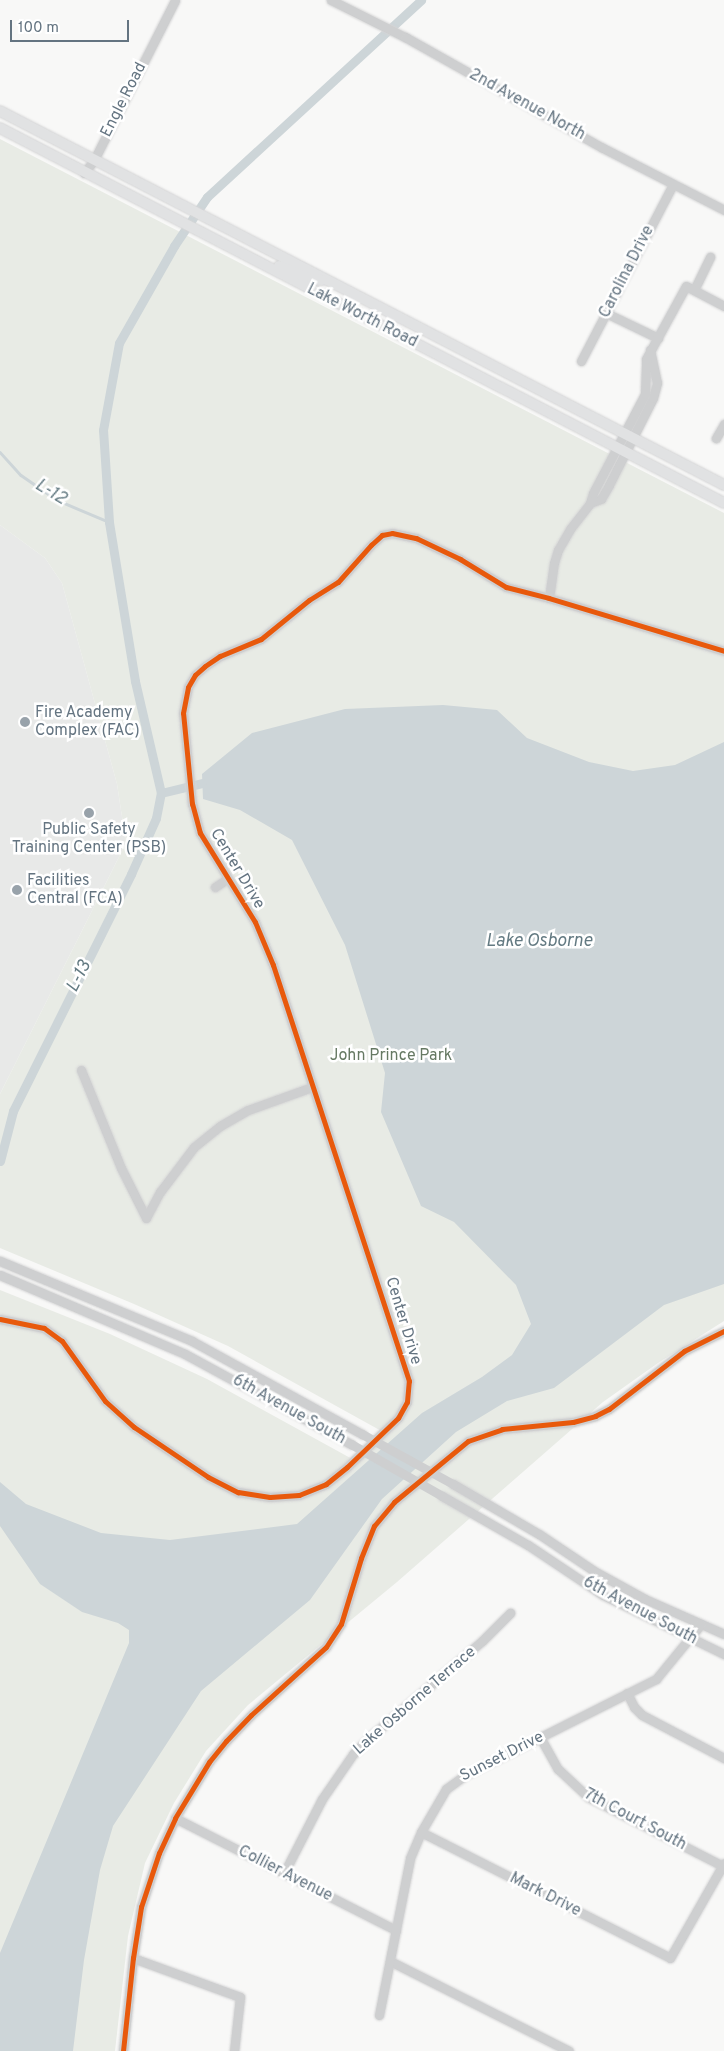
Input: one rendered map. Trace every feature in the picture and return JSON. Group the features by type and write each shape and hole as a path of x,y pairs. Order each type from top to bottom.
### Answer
{"main road":[{"name":"Lake Worth Road","path":"0,111 724,485"},
{"name":"Lake Worth Road","path":"0,128 724,503"},
{"path":"259,262 275,264 312,279 328,280"}],"street":[{"name":"Engle Road","path":"84,173 94,160 175,0"},
{"name":"2nd Avenue North","path":"331,0 406,37 601,147 724,210"},
{"name":"Carolina Drive","path":"581,361 673,184"},
{"path":"694,290 710,257"},
{"path":"724,306 686,286 646,359 645,394 616,447 593,493 590,504 570,529 558,550 548,598 724,651"},
{"path":"606,313 658,338"},
{"path":"590,504 601,499 626,453 656,390 653,359 650,350"},
{"path":"716,438 724,424"},
{"name":"Center Drive","path":"0,1320 44,1328 62,1341 104,1401 134,1427 208,1477 238,1492 270,1497 299,1495 326,1484 398,1418 407,1402 409,1381 371,1259 312,1087 273,964 255,922 200,833 192,804 183,713 184,698 195,675 220,656 261,639 309,600 338,582 382,534 401,534 416,538 460,560 506,587 548,598"},
{"path":"215,888 228,879"},
{"path":"81,1070 122,1168 146,1218 160,1192 194,1147 220,1126 248,1110 312,1087"},
{"name":"6th Avenue South","path":"0,1261 192,1341 453,1484 539,1534 594,1571 645,1599 724,1634"},
{"name":"6th Avenue South","path":"0,1275 125,1326 185,1354 351,1444 528,1544 603,1595 724,1654"},
{"path":"124,2051 133,1958 146,1890 159,1853 175,1818 209,1762 226,1741 251,1715 326,1647 341,1624 361,1558 374,1526 394,1502 468,1441 502,1429 573,1422 595,1416 609,1409 684,1351 724,1331"},
{"name":"Lake Osborne Terrace","path":"284,1874 326,1792 353,1754 370,1737 482,1641 510,1613"},
{"name":"Sunset Drive","path":"379,2015 410,1858 421,1832 442,1794 450,1784 656,1678 701,1624"},
{"path":"627,1693 634,1706 642,1715 724,1758"},
{"name":"7th Court South","path":"540,1737 558,1768 588,1797 723,1865"},
{"name":"Collier Avenue","path":"175,1818 396,1930"},
{"name":"Mark Drive","path":"421,1832 670,1958 723,1865"},
{"path":"133,1958 240,1997 234,2051"},
{"path":"390,1961 569,2051"}],"shaded area":[{"path":"0,525 45,558 62,583 117,784 126,843 0,1094"}],"green space":[{"name":"John Prince Park","path":"0,139 724,513 724,1321 658,1363 603,1402 397,1582 248,1705 206,1751 174,1803 145,1863 128,1936 115,2051 0,2051 0,1290 110,1334 207,1379 354,1460 385,1433 228,1346 0,1248 0,1094 126,843 117,784 62,583 45,558 0,525"}],"water":[{"name":"Lake Osborne","path":"443,705 497,710 527,738 589,762 633,771 675,765 724,742 724,1284 664,1305 554,1388 507,1401 456,1432 382,1499 310,1600 201,1691 113,1826 100,1870 84,1960 73,2051 0,2051 0,1953 129,1643 129,1630 118,1623 82,1612 40,1584 0,1526 0,1482 26,1504 101,1533 170,1540 297,1524 422,1413 482,1377 512,1355 531,1324 516,1285 454,1222 421,1206 381,1112 385,1073 345,945 292,840 240,810 203,799 202,774 252,733 345,709"}],"waterway":[{"name":"L-13","path":"0,1161 13,1111 131,874 156,818 161,793 135,681 109,522 103,430 119,343 174,246 207,197 421,0"},
{"name":"L-12","path":"0,452 21,475 57,500 109,522"},
{"path":"161,793 202,783"}],"cycle path":[{"path":"0,1319 44,1328 62,1341 105,1401 134,1427 208,1477 238,1492 270,1497 299,1495 326,1484 347,1467 398,1418 407,1402 409,1381 273,965 255,922 200,833 192,804 183,713 188,687 195,675 205,666 220,656 261,639 309,600 338,582 382,535 392,533 416,538 460,559 506,587 549,598 724,651"},
{"path":"123,2051 133,1958 141,1907 159,1853 175,1818 209,1762 226,1741 251,1715 326,1647 341,1624 361,1558 374,1526 394,1502 468,1441 502,1429 573,1422 595,1416 609,1409 684,1351 724,1331"}],"place":[{"name":"Fire Academy Complex (FAC)","path":"25,722"},
{"name":"Public Safety Training Center (PSB)","path":"89,813"},
{"name":"Facilities Central (FCA)","path":"17,890"}]}
